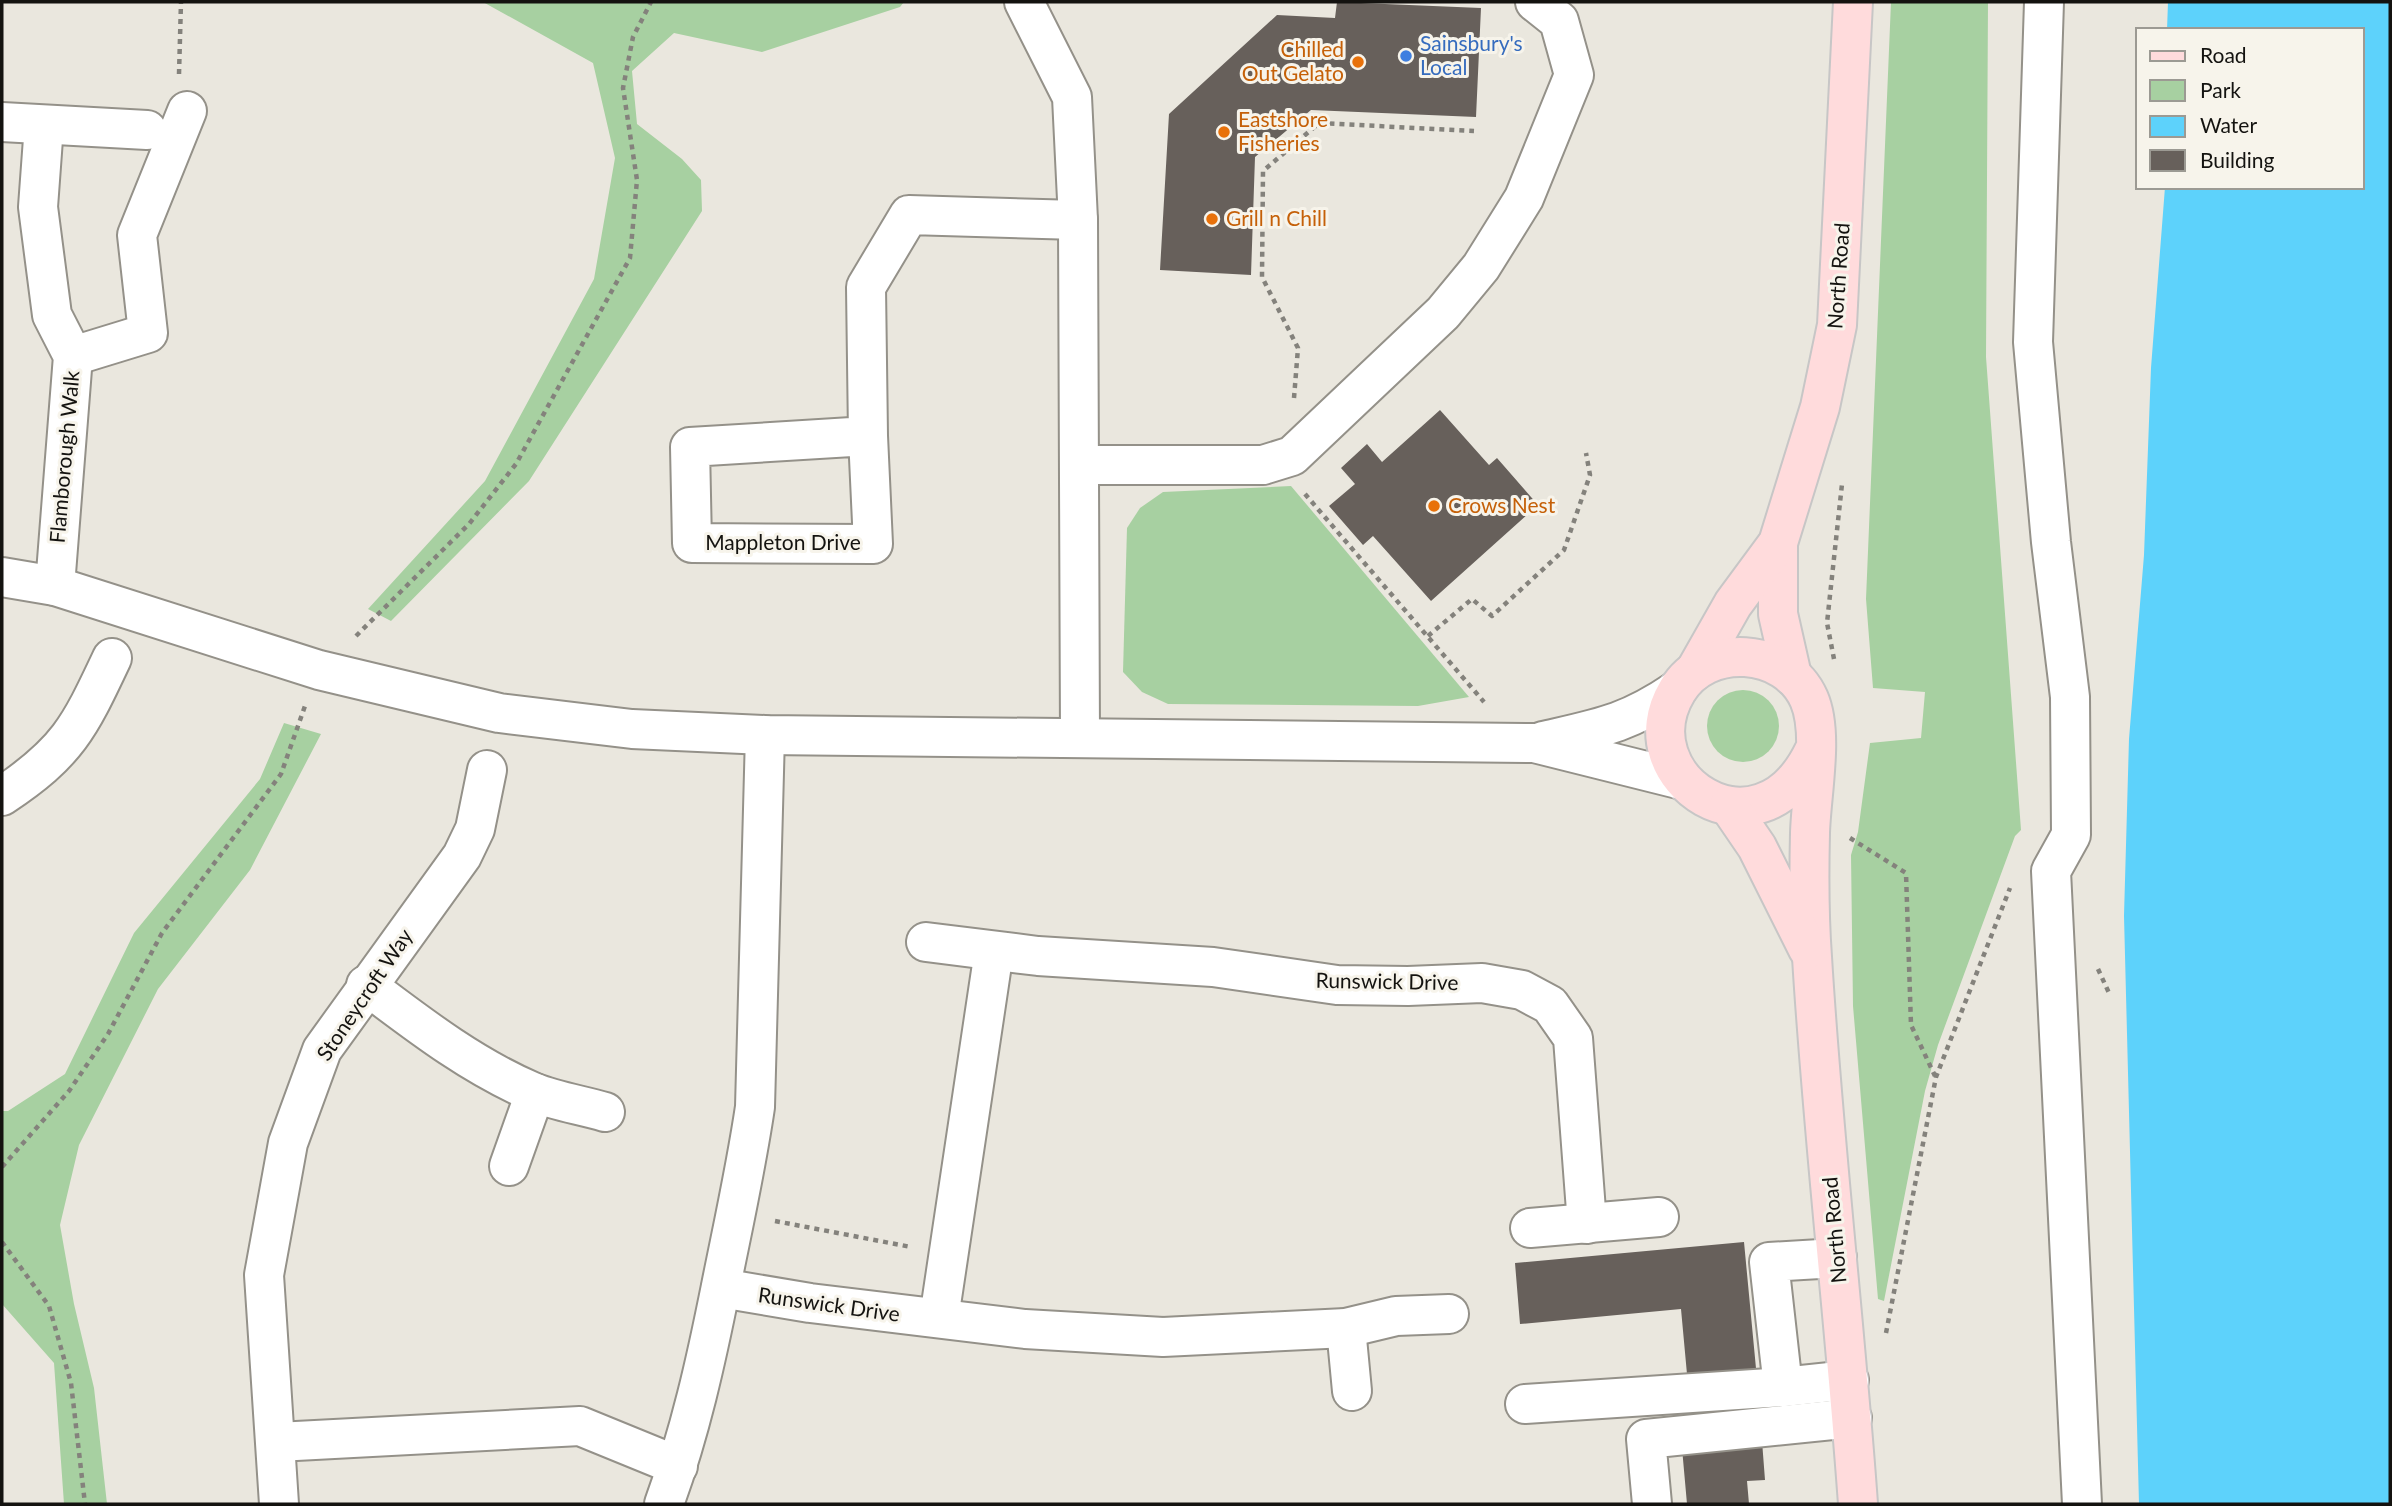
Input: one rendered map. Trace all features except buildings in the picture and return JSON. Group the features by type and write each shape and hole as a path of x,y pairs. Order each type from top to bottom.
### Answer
{"main road":[{"name":"North Road","path":"1778,543 1820,407 1838,325 1853,2"},
{"path":"1778,543 1778,614 1792,676"},
{"path":"1686,681 1718,659 1744,656 1769,662 1792,676 1808,697 1816,723 1814,751 1802,776 1782,795 1756,805 1729,806 1703,797 1682,780 1668,751 1666,720 1686,681 1733,604 1778,543"},
{"name":"North Road","path":"1814,751 1810,836 1812,957 1858,1504"},
{"path":"1729,806 1757,846 1812,957"}],"street":[{"path":"1024,2 1072,97 1078,220 1080,737"},
{"path":"1079,465 1264,465 1292,456 1443,313 1481,267 1524,198 1574,75 1559,21 1535,2"},
{"path":"2044,2 2032,342 2051,541 2070,697 2071,835 2051,872 2082,1504"},
{"path":"73,356 148,334 137,235 187,111"},
{"path":"2,122 147,130"},
{"name":"Flamborough Walk","path":"44,125 38,207 52,315 73,356 55,586"},
{"name":"Mappleton Drive","path":"868,436 690,447 692,543 873,544 866,287 909,215 1078,220"},
{"path":"2,577 55,586 319,670 499,713 632,729 765,735 1534,743 1612,726 1642,714 1686,681"},
{"path":"2,796 41,770 61,751 76,729 112,658"},
{"path":"664,1504 678,1466 708,1360 755,1107 765,735"},
{"path":"1534,743 1682,780"},
{"name":"Stoneycroft Way","path":"279,1504 264,1275 288,1143 322,1050 366,985 462,856 475,828 487,770"},
{"name":"Runswick Drive","path":"926,942 995,951 1213,967 1338,985 1482,983 1522,990 1550,1005 1573,1038 1587,1224"},
{"path":"939,1318 995,951"},
{"path":"366,985 491,1072 536,1093 605,1112"},
{"path":"509,1166 536,1093"},
{"path":"1530,1228 1659,1217"},
{"path":"1783,1387 1769,1262 1837,1258"},
{"name":"Runswick Drive","path":"721,1288 810,1303 1025,1329 1163,1338 1346,1328 1396,1316 1449,1314"},
{"path":"1346,1328 1352,1391"},
{"path":"1525,1404 1783,1387 1849,1380"},
{"path":"1653,1504 1646,1439 1852,1418"},
{"path":"277,1442 580,1426 678,1466"}],"path":[{"path":"366,627 469,524 516,464 630,258 638,180 623,88 633,37 651,2"},
{"path":"1428,636 1472,599 1492,616 1564,550 1590,475 1586,453"},
{"path":"2,1167 69,1091 108,1034 162,933 281,774 303,710"},
{"path":"1842,833 1906,873 1911,1025 1936,1077"},
{"path":"1884,1341 1936,1077 2011,886"},
{"path":"736,1214 911,1247 949,1251"},
{"path":"2,1242 48,1306 71,1383 85,1504"}],"green space":[{"path":"483,2 904,2 900,7 762,52 674,33 632,71 637,124 682,159 701,180 702,211 529,481 391,621 368,609 485,481 594,279 615,158 593,63"},
{"path":"1891,2 1988,2 1986,357 2021,830 2015,836 1938,1045 1925,1091 1884,1301 1878,1299 1853,1006 1851,855 1858,832 1870,743 1921,738 1925,692 1873,688 1866,599"},
{"path":"1291,486 1469,697 1418,706 1168,704 1142,692 1123,672 1127,528 1140,508 1163,492"},
{"path":"1743,690 1763,696 1773,706 1779,726 1773,746 1763,756 1743,762 1723,756 1713,746 1707,726 1713,706 1723,696"},
{"path":"284,723 321,734 250,870 158,989 79,1145 60,1225 74,1304 94,1388 107,1504 64,1504 54,1363 2,1304 2,1111 8,1111 65,1074 134,933 260,779"}],"water":[{"path":"2168,2 2390,2 2390,1504 2139,1504 2124,916 2129,739 2144,555 2151,368 2165,189 2364,189 2364,28 2167,28"}],"place":[{"name":"Sainsbury's Local","path":"1406,56"},
{"name":"Chilled Out Gelato","path":"1358,62"},
{"name":"Eastshore Fisheries","path":"1224,132"},
{"name":"Grill n Chill","path":"1212,219"},
{"name":"Crows Nest","path":"1434,506"}]}
